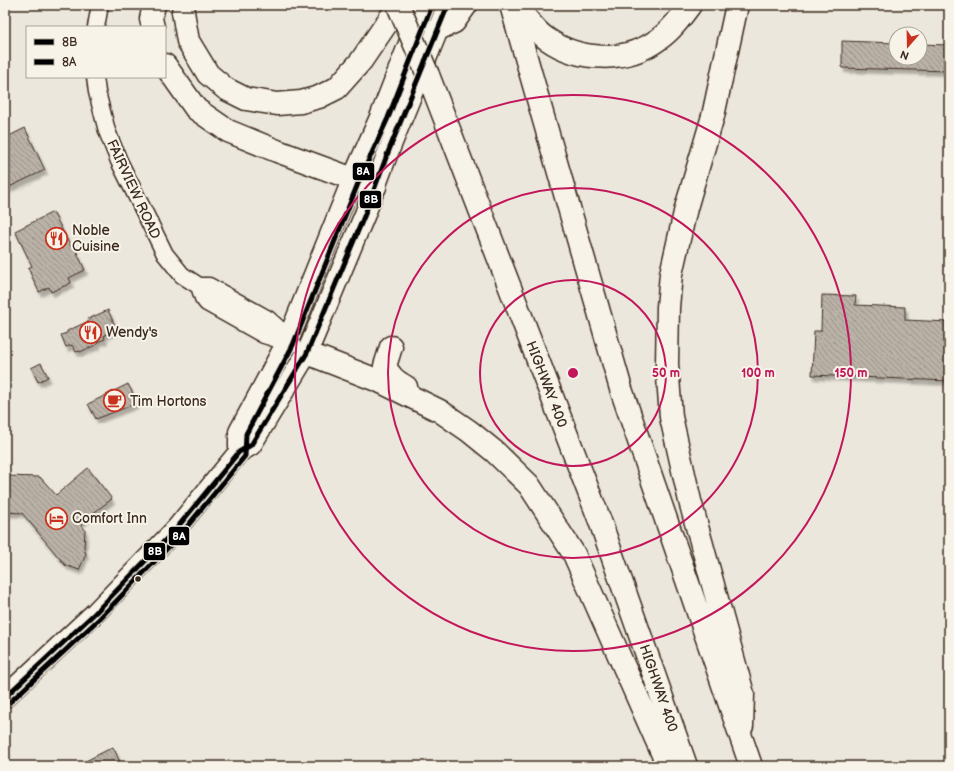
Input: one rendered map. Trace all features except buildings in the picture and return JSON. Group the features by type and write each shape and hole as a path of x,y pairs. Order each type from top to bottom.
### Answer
{"highway":[{"path":"153,26 151,20 154,5"},
{"path":"184,5 183,12 188,41 208,74 226,89 246,99 277,104 301,102 336,88 361,61 399,5"},
{"name":"HIGHWAY 400","path":"399,5 428,75 600,521 686,766"},
{"path":"438,29 454,22 466,5"},
{"path":"511,5 621,389 751,766"},
{"path":"517,5 527,19 547,38 566,49 592,56 619,56 638,51 659,39 681,18 690,5"},
{"path":"737,5 713,116 686,208 671,274 668,307 667,364 671,417 690,502 743,694 742,739"},
{"path":"166,66 196,109 228,131 277,151 375,186"},
{"path":"391,347 385,366 389,375 401,384 428,397 440,411"},
{"path":"307,353 379,381 440,411 469,431 495,452 528,485 574,554 668,766"}],"main road":[{"path":"239,452 239,432 287,342 353,178 381,115 424,5"},
{"path":"5,697 95,613 176,529 239,452 251,445 307,353 365,214 448,5"}],"street":[{"path":"96,26 100,5"},
{"name":"FAIRVIEW ROAD","path":"95,78 97,92 107,131 129,182 165,254 182,275 199,286 209,286 268,319 278,328 287,342"},
{"path":"287,342 307,353"}],"transit line":[{"name":"8B","path":"5,697 95,613 176,529 239,452 251,445 307,353 365,214 387,155 448,5"},
{"name":"8A","path":"10,702 100,618 181,534 245,456 246,434 293,345 359,181 388,118 431,8"}],"place":[{"name":"Noble Cuisine","path":"56,238"},
{"name":"Wendy's","path":"90,332"},
{"name":"Tim Hortons","path":"115,401"},
{"name":"Comfort Inn","path":"57,518"}]}
